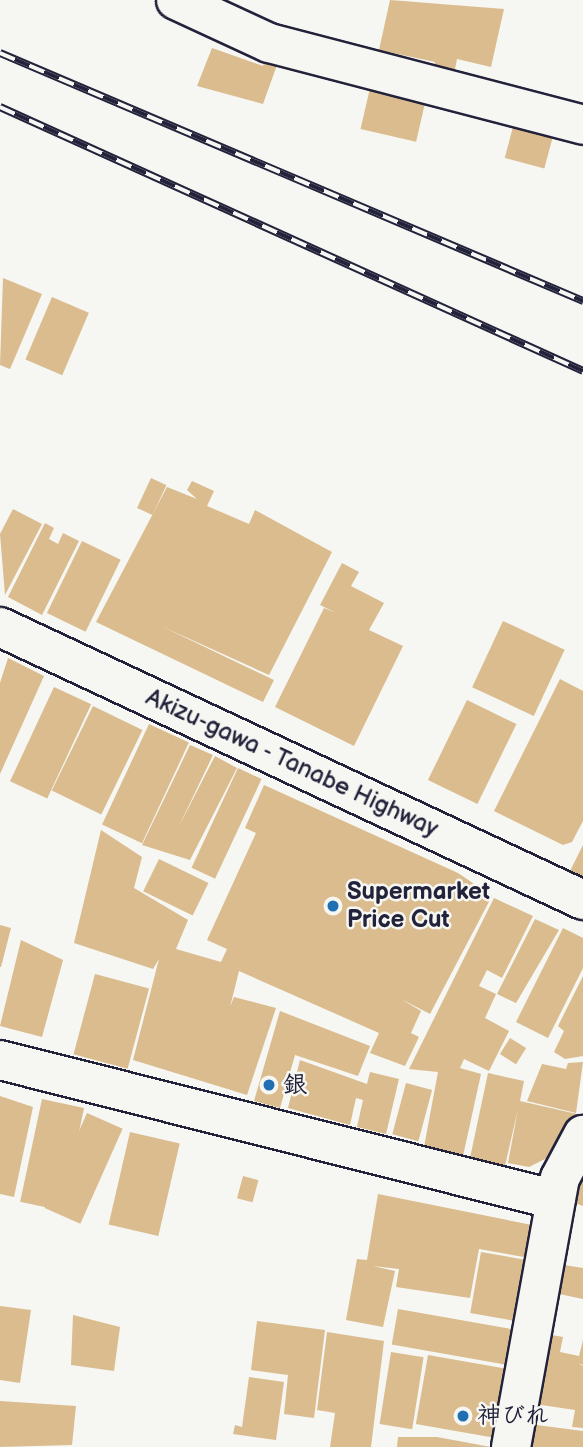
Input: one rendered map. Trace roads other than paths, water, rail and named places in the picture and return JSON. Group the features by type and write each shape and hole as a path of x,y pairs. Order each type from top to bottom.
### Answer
{"street":[{"path":"176,0 270,43 583,125"},
{"name":"Akizu-gawa - Tanabe Highway","path":"0,626 583,900"},
{"path":"0,1060 556,1200"},
{"path":"511,1447 556,1200 583,1135"}],"railway":[{"path":"0,53 583,301"},
{"path":"0,107 583,371"}],"place":[{"name":"Supermarket Price Cut","path":"333,906"},
{"name":"銀","path":"269,1085"},
{"name":"神びれ","path":"463,1416"}]}
